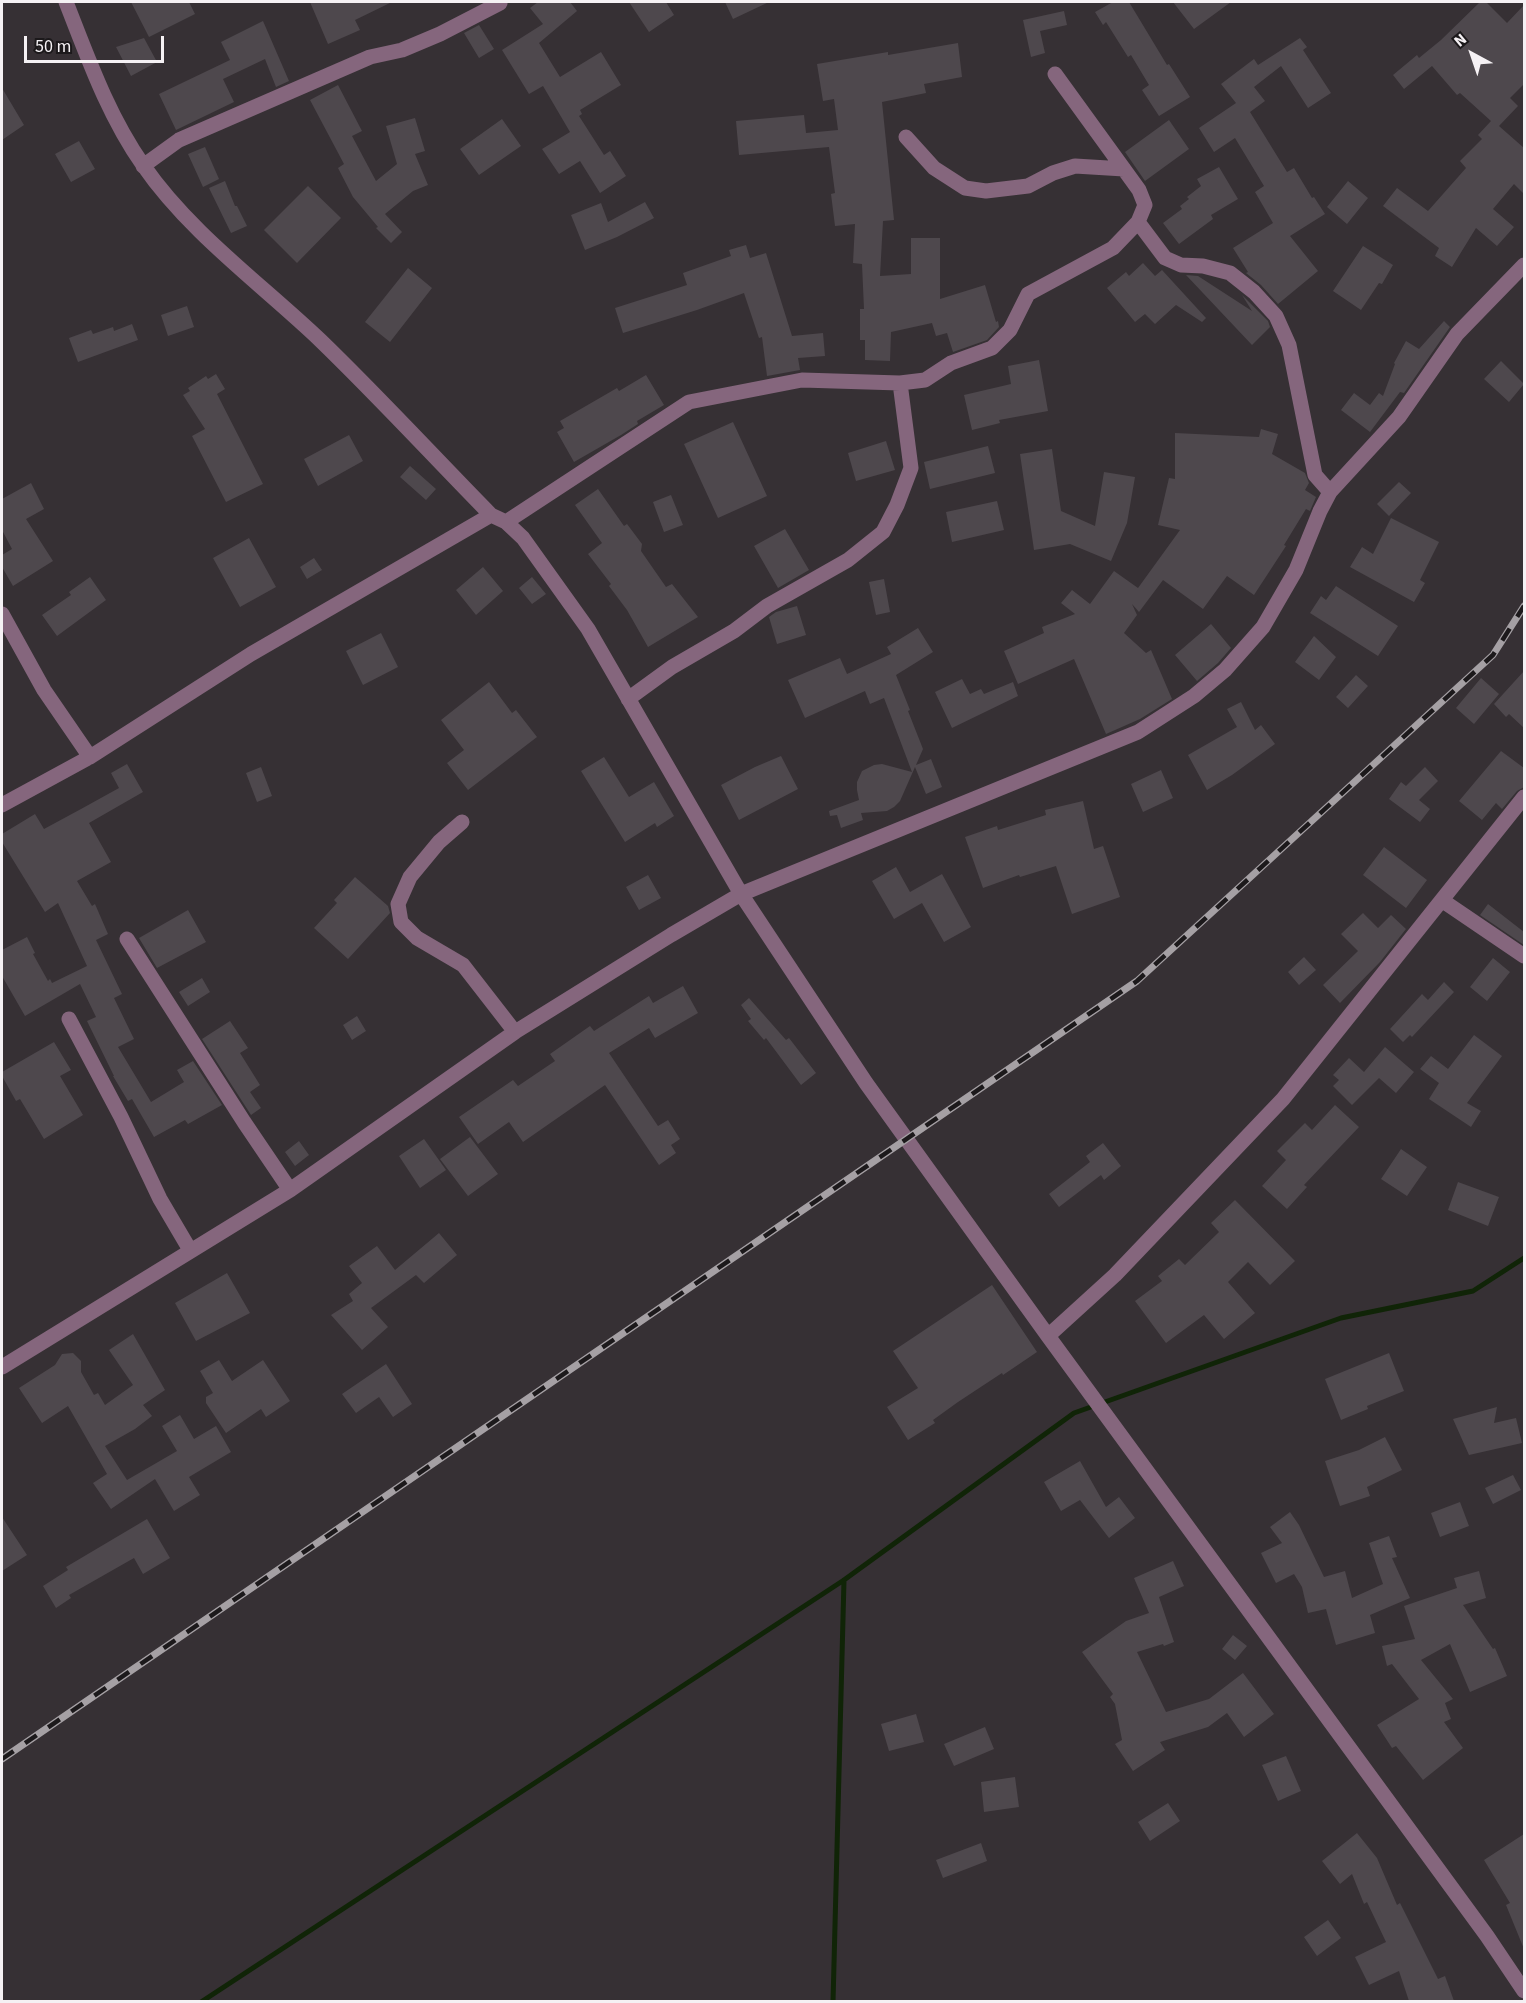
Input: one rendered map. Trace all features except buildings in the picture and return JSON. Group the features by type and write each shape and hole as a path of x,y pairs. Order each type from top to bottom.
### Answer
{"street":[{"path":"66,2 110,110 143,166 174,204 233,262 320,340 491,515 506,522 523,538 588,629 741,894 866,1083 1487,1936 1524,1991"},
{"path":"143,166 179,140 370,57 402,50 440,34 500,3"},
{"path":"506,522 689,402 802,380 900,383 925,380 951,363 992,348 1010,330 1028,294 1113,248 1138,222 1145,205 1139,190 1055,74"},
{"path":"906,137 934,168 965,188 986,190 1028,186 1053,173 1075,166 1124,169"},
{"path":"1138,222 1165,258 1181,265 1203,266 1230,273 1254,292 1275,316 1289,345 1315,475 1330,492"},
{"path":"2,1367 290,1190 514,1032 741,894 1138,732 1194,696 1225,670 1263,627 1296,570 1330,492 1399,417 1457,334 1524,265"},
{"path":"628,699 672,667 734,631 767,606 848,560 884,532 911,468 900,383"},
{"path":"2,805 90,757 251,654 491,515"},
{"path":"2,614 44,690 90,757"},
{"path":"1048,1336 1115,1275 1283,1099 1524,797"},
{"path":"462,822 439,842 410,877 398,904 401,922 417,938 464,965 514,1032"},
{"path":"1443,901 1524,956"},
{"path":"127,939 290,1190"},
{"path":"69,1019 122,1117 160,1199 190,1250"}],"waterway":[{"path":"201,2002 844,1580 1074,1413 1341,1318 1473,1291 1524,1258"},
{"path":"833,2002 844,1580"}],"railway":[{"path":"2,1759 1137,981 1493,655 1524,606"}]}
